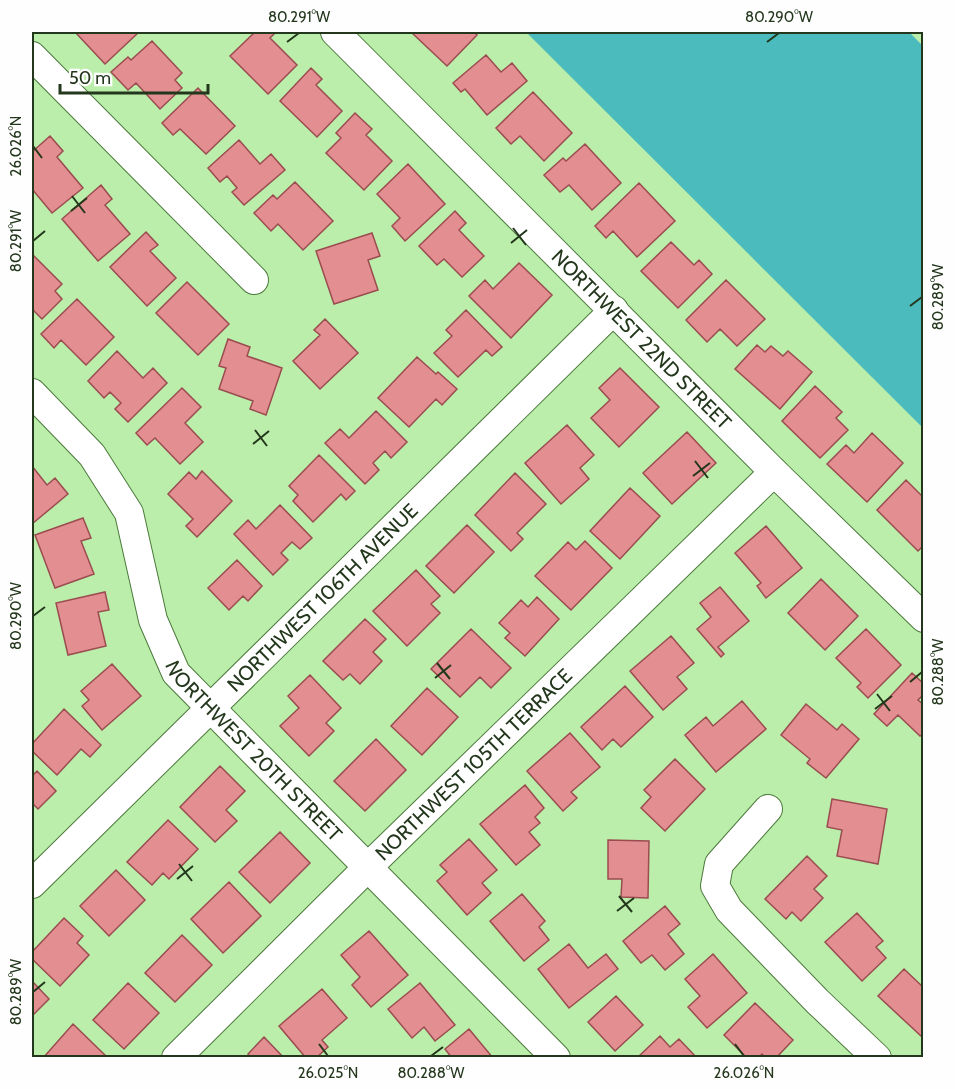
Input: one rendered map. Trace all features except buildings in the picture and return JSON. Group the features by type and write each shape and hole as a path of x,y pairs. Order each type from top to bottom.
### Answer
{"street":[{"name":"NORTHWEST 22ND STREET","path":"335,32 774,472 924,618"},
{"path":"32,56 254,280"},
{"name":"NORTHWEST 106TH AVENUE","path":"32,884 614,310"},
{"name":"NORTHWEST 20TH STREET","path":"32,393 92,455 129,513 153,620 176,673 556,1058"},
{"name":"NORTHWEST 105TH TERRACE","path":"176,1058 367,868 774,472"},
{"path":"768,809 719,864 715,886 729,910 817,1001 877,1058"}],"water":[{"path":"526,32 909,32 923,46 923,428"}]}
